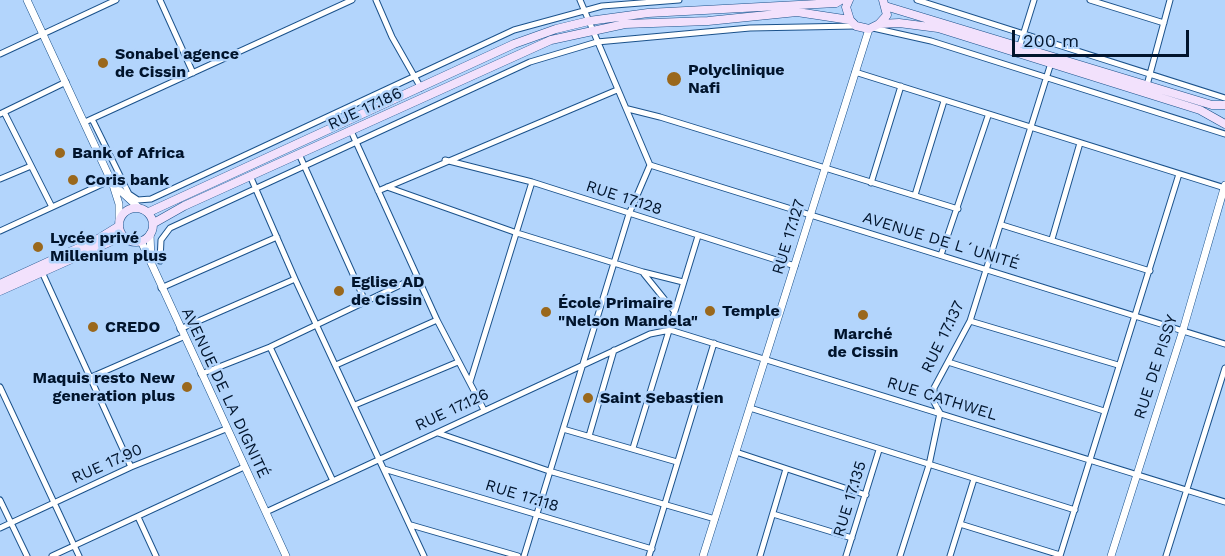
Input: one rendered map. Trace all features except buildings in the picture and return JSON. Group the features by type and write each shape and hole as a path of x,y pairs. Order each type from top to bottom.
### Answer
{"main road":[{"path":"149,212 514,44 589,21 648,14 836,3 841,0"},
{"path":"849,0 846,7 853,23"},
{"path":"874,27 887,15 884,3"},
{"path":"884,3 1212,105 1225,105"},
{"name":"RUE 17.186","path":"154,223 184,206 251,178 524,51 551,40 625,24 708,21 797,12 874,27 899,22 938,28 1200,110 1225,124"},
{"path":"0,284 98,239 138,207 149,212 154,223 150,234 141,241 132,241 123,236 119,223"},
{"path":"0,291 123,236"}],"street":[{"path":"27,0 66,82 129,194 138,200 151,199 514,30 584,10 680,0"},
{"path":"0,54 116,0"},
{"path":"160,0 193,73"},
{"path":"89,120 352,0"},
{"path":"376,0 392,37 421,88"},
{"path":"524,556 629,214 650,165 580,0"},
{"path":"917,0 1024,32 1225,98"},
{"path":"1020,45 1034,0"},
{"path":"1090,0 1164,23"},
{"path":"1147,85 1170,0"},
{"path":"160,261 161,240 170,228 530,62 597,42 750,28 853,23"},
{"path":"874,27 931,41 1047,76 1225,134"},
{"name":"RUE 17.127","path":"703,556 855,72 874,27"},
{"name":"RUE 17.137","path":"900,556 929,465 940,413 934,402 934,388 970,321 1051,63"},
{"path":"855,72 988,116 1225,187"},
{"path":"52,207 2,113 66,82"},
{"path":"871,183 901,86"},
{"path":"378,191 445,160 617,90"},
{"path":"915,195 944,101"},
{"path":"628,109 958,208"},
{"path":"941,255 988,116"},
{"path":"89,120 119,204 119,223"},
{"path":"351,131 437,320 483,410"},
{"path":"1052,239 1080,143"},
{"path":"300,154 365,302"},
{"name":"RUE 17.128","path":"445,160 532,182 795,266"},
{"path":"0,179 31,165"},
{"name":"AVENUE DE L´UNITÉ","path":"650,165 810,216 987,268 1225,344"},
{"path":"960,524 1060,556 1179,174"},
{"path":"251,178 295,279 411,525 423,556"},
{"path":"0,231 112,182"},
{"path":"112,182 138,207"},
{"path":"470,382 532,182"},
{"path":"387,187 642,273 683,282"},
{"name":"RUE DE PISSY","path":"1111,556 1183,330 1225,187"},
{"path":"1002,225 1150,271"},
{"path":"150,234 151,266"},
{"path":"633,448 698,236"},
{"path":"161,288 277,237"},
{"name":"AVENUE DE LA DIGNITÉ","path":"141,241 286,556"},
{"path":"42,272 131,467"},
{"path":"642,273 674,312"},
{"path":"201,374 270,347 417,277"},
{"path":"89,378 295,279"},
{"path":"336,365 437,320"},
{"path":"970,321 1119,365"},
{"name":"RUE CATHWEL","path":"650,334 670,330 1225,502"},
{"name":"RUE 17.126","path":"266,512 650,334"},
{"path":"649,556 714,343"},
{"path":"270,347 333,482"},
{"path":"589,436 614,350"},
{"path":"355,405 458,362"},
{"path":"948,362 1104,411"},
{"path":"1166,556 1225,368"},
{"path":"0,387 79,556"},
{"path":"1217,394 1225,397"},
{"path":"750,408 1075,510"},
{"name":"RUE 17.90","path":"0,528 131,467 226,429"},
{"path":"563,429 677,462"},
{"path":"438,433 549,471 715,519"},
{"name":"RUE 17.135","path":"846,556 879,450"},
{"path":"736,452 866,495"},
{"path":"52,556 244,467"},
{"name":"RUE 17.118","path":"384,469 651,549"},
{"path":"760,556 786,469"},
{"path":"950,556 974,479"},
{"path":"0,500 27,556"},
{"path":"773,514 852,538"},
{"path":"138,517 156,556"},
{"path":"411,525 518,556"}],"place":[{"name":"Sonabel agence de Cissin","path":"103,63"},
{"name":"Polyclinique Nafi","path":"674,79"},
{"name":"Bank of Africa","path":"60,153"},
{"name":"Coris bank","path":"73,180"},
{"name":"Lycée privé Millenium plus","path":"38,247"},
{"name":"Eglise AD de Cissin","path":"339,291"},
{"name":"Temple","path":"710,311"},
{"name":"École Primaire \"Nelson Mandela\"","path":"546,312"},
{"name":"Marché de Cissin","path":"863,315"},
{"name":"CREDO","path":"93,327"},
{"name":"Maquis resto New generation plus","path":"187,387"},
{"name":"Saint Sebastien","path":"588,398"}]}
